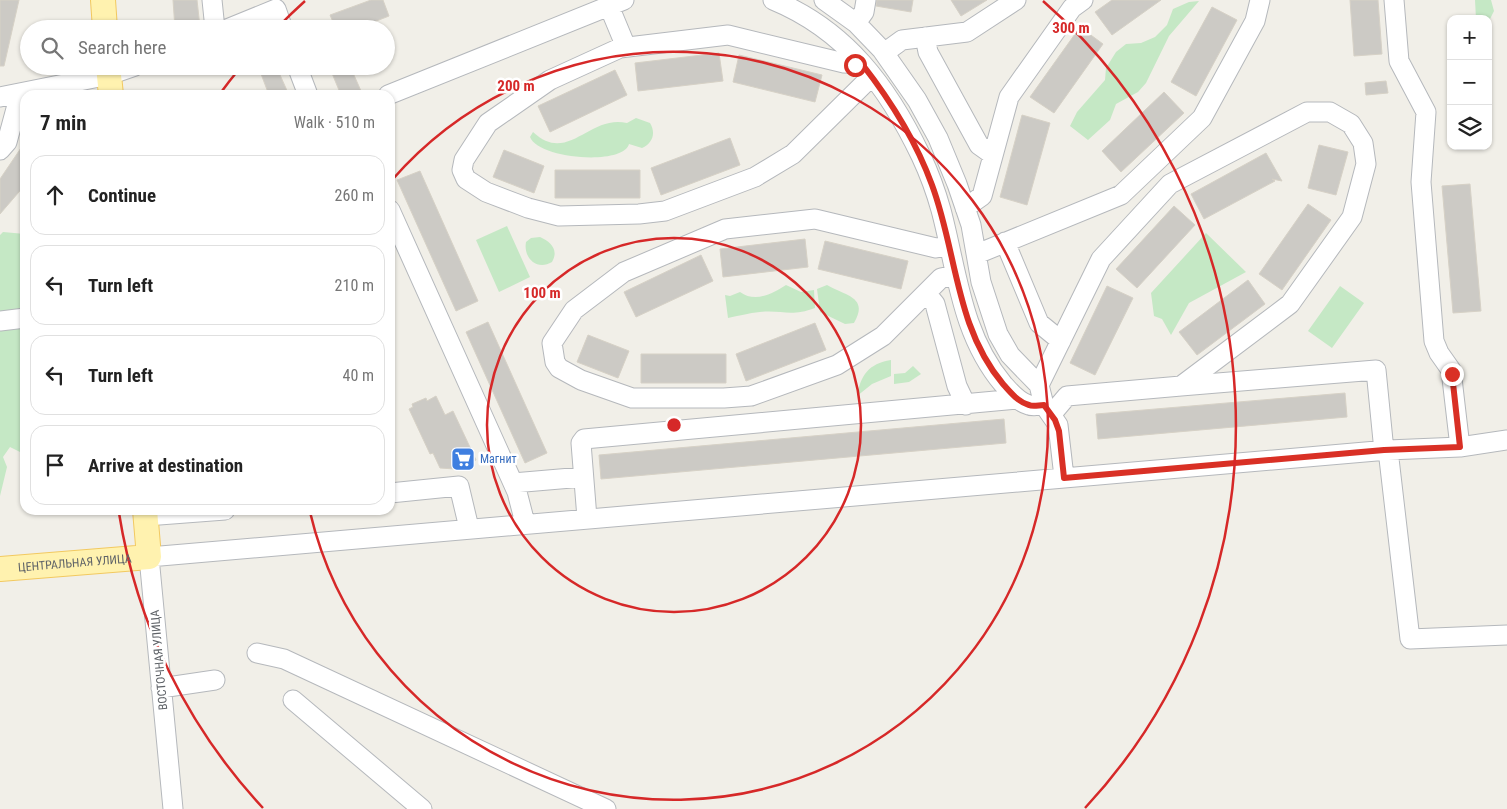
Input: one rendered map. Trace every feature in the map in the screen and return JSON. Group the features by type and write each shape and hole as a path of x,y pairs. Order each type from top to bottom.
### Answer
{"main road":[{"path":"103,0 104,20"},
{"name":"ВОСТОЧНАЯ УЛИЦА","path":"145,515 149,557"},
{"name":"ЦЕНТРАЛЬНАЯ УЛИЦА","path":"0,569 149,557"}],"street":[{"path":"212,0 214,20"},
{"path":"773,0 801,12 828,29 867,70 903,122 921,157 940,210 955,274 974,336 999,378 1017,398 1030,406 1048,410 1067,396 1376,370 1410,639 1507,635"},
{"path":"824,0 856,23 884,53 917,100 938,138 965,208 977,254 981,282 998,334 1010,355 1039,385 1048,410 1059,431 1064,478"},
{"path":"856,23 864,12 866,0"},
{"path":"884,53 902,40 966,32 1016,0"},
{"path":"965,208 982,196 1009,97 1072,8 1083,0"},
{"path":"977,254 1120,195 1202,118 1255,21 1260,0"},
{"path":"1394,0 1399,61 1426,112 1421,175 1434,341 1439,353 1451,370 1460,447"},
{"path":"395,92 617,3 626,47"},
{"path":"244,20 274,4 280,20"},
{"path":"728,35 867,70 794,154 755,177 665,211 639,214 559,216 520,205 486,192 466,179 462,165 488,123 550,80 626,47 728,35"},
{"path":"925,37 928,52 979,145 993,155"},
{"path":"300,75 306,90"},
{"path":"44,90 109,79"},
{"path":"0,97 20,94 7,142 0,150"},
{"path":"1039,385 1101,259 1170,184 1299,114 1322,111 1345,119 1360,136 1366,158 1352,217 1290,304 1181,386"},
{"path":"948,246 936,248 815,219 725,229 624,272 574,310 553,340 552,346 555,362 560,368 581,380 632,398 724,398 751,396 837,365 884,336 941,278 955,274"},
{"path":"395,221 513,483 525,523"},
{"path":"1005,242 1039,323 1061,340"},
{"path":"926,293 934,304 957,386 966,405"},
{"path":"0,321 20,319"},
{"path":"587,518 580,443 584,439 966,405 1017,398"},
{"path":"149,557 1386,450 1460,447 1507,440"},
{"path":"513,483 584,477"},
{"path":"395,492 459,486 470,528"},
{"name":"ВОСТОЧНАЯ УЛИЦА","path":"149,557 173,809"},
{"path":"257,653 284,659 606,809"},
{"path":"161,688 215,680"},
{"path":"293,700 422,809"}],"green space":[{"path":"1475,0 1491,0 1494,11 1492,15 1476,15"},
{"path":"1199,1 1169,36 1146,83 1138,92 1116,104 1110,120 1088,140 1070,126 1077,112 1105,80 1106,68 1116,52 1126,44 1141,43 1155,37 1167,25 1173,9 1189,2"},
{"path":"636,118 650,123 653,130 651,141 642,148 629,144 623,151 612,155 580,157 563,155 536,145 530,137 533,132 546,141 557,143 568,141 601,125 613,122 627,123"},
{"path":"507,226 530,277 499,292 476,240"},
{"path":"3,232 20,234 20,452 10,447 3,457 7,467 0,496 0,235"},
{"path":"1206,233 1246,272 1189,303 1171,335 1162,319 1154,316 1151,293"},
{"path":"540,237 553,247 555,254 552,262 541,265 536,264 529,258 526,248 526,242 531,238"},
{"path":"786,285 801,292 814,290 815,308 793,313 760,312 728,318 725,295 730,296 740,292 757,297 769,294"},
{"path":"827,285 848,295 857,302 859,308 854,323 845,324 820,312 817,289"},
{"path":"1340,286 1364,303 1332,348 1308,331"},
{"path":"891,360 891,376 872,384 857,396 863,376 877,364"},
{"path":"913,366 921,374 909,382 894,384 894,374 905,373"}],"building":[{"path":"0,0 19,0 4,66 0,66"},
{"path":"173,0 197,0 199,20 174,20"},
{"path":"371,0 383,0 389,16 379,20 332,20 330,15"},
{"path":"877,0 913,0 911,12 876,6"},
{"path":"951,0 987,0 961,16"},
{"path":"1112,0 1161,0 1112,35 1095,12"},
{"path":"1350,0 1378,0 1382,54 1354,56"},
{"path":"1212,7 1237,20 1196,96 1171,82"},
{"path":"1080,27 1103,44 1054,113 1030,97"},
{"path":"719,53 723,81 638,91 635,63"},
{"path":"739,55 822,75 815,102 733,82"},
{"path":"615,70 627,95 550,132 538,106"},
{"path":"261,75 280,75 287,90 267,90"},
{"path":"333,75 354,75 361,90 339,90"},
{"path":"1386,81 1388,93 1366,95 1365,83"},
{"path":"1164,92 1184,113 1121,172 1102,151"},
{"path":"1022,115 1050,123 1027,205 1000,197"},
{"path":"730,138 740,165 661,195 651,168"},
{"path":"1319,145 1348,152 1336,195 1308,188"},
{"path":"20,149 20,191 0,214 0,179"},
{"path":"504,150 544,166 534,193 493,177"},
{"path":"1266,153 1282,181 1272,179 1275,181 1204,219 1191,194"},
{"path":"555,170 640,170 640,198 555,198"},
{"path":"420,171 478,301 456,311 397,180"},
{"path":"1470,184 1481,311 1453,313 1442,186"},
{"path":"1308,204 1331,220 1282,290 1259,274"},
{"path":"1174,206 1195,225 1137,288 1116,269"},
{"path":"805,239 808,267 723,277 720,249"},
{"path":"825,241 908,261 901,289 818,269"},
{"path":"701,255 713,281 636,317 624,292"},
{"path":"1248,280 1265,304 1197,355 1179,332"},
{"path":"1107,286 1133,298 1095,375 1070,363"},
{"path":"488,322 547,453 525,463 466,332"},
{"path":"815,323 826,350 746,381 736,354"},
{"path":"588,335 629,351 618,378 577,362"},
{"path":"641,354 726,354 726,383 641,383"},
{"path":"1345,393 1347,417 1098,439 1096,414"},
{"path":"436,396 445,415 453,411 476,460 455,469 440,468 433,453 430,454 409,409 413,407 412,404 426,398 427,401"},
{"path":"1004,419 1006,443 601,479 599,455"}],"place":[{"name":"Магнит","path":"463,459"}],"route":[{"path":"855,65 862,64 884,92 903,122 921,157 940,210 956,283 964,309 974,336 986,359 1010,392 1030,406 1044,405 1058,425 1064,478 1384,450 1460,447 1452,374"}]}
